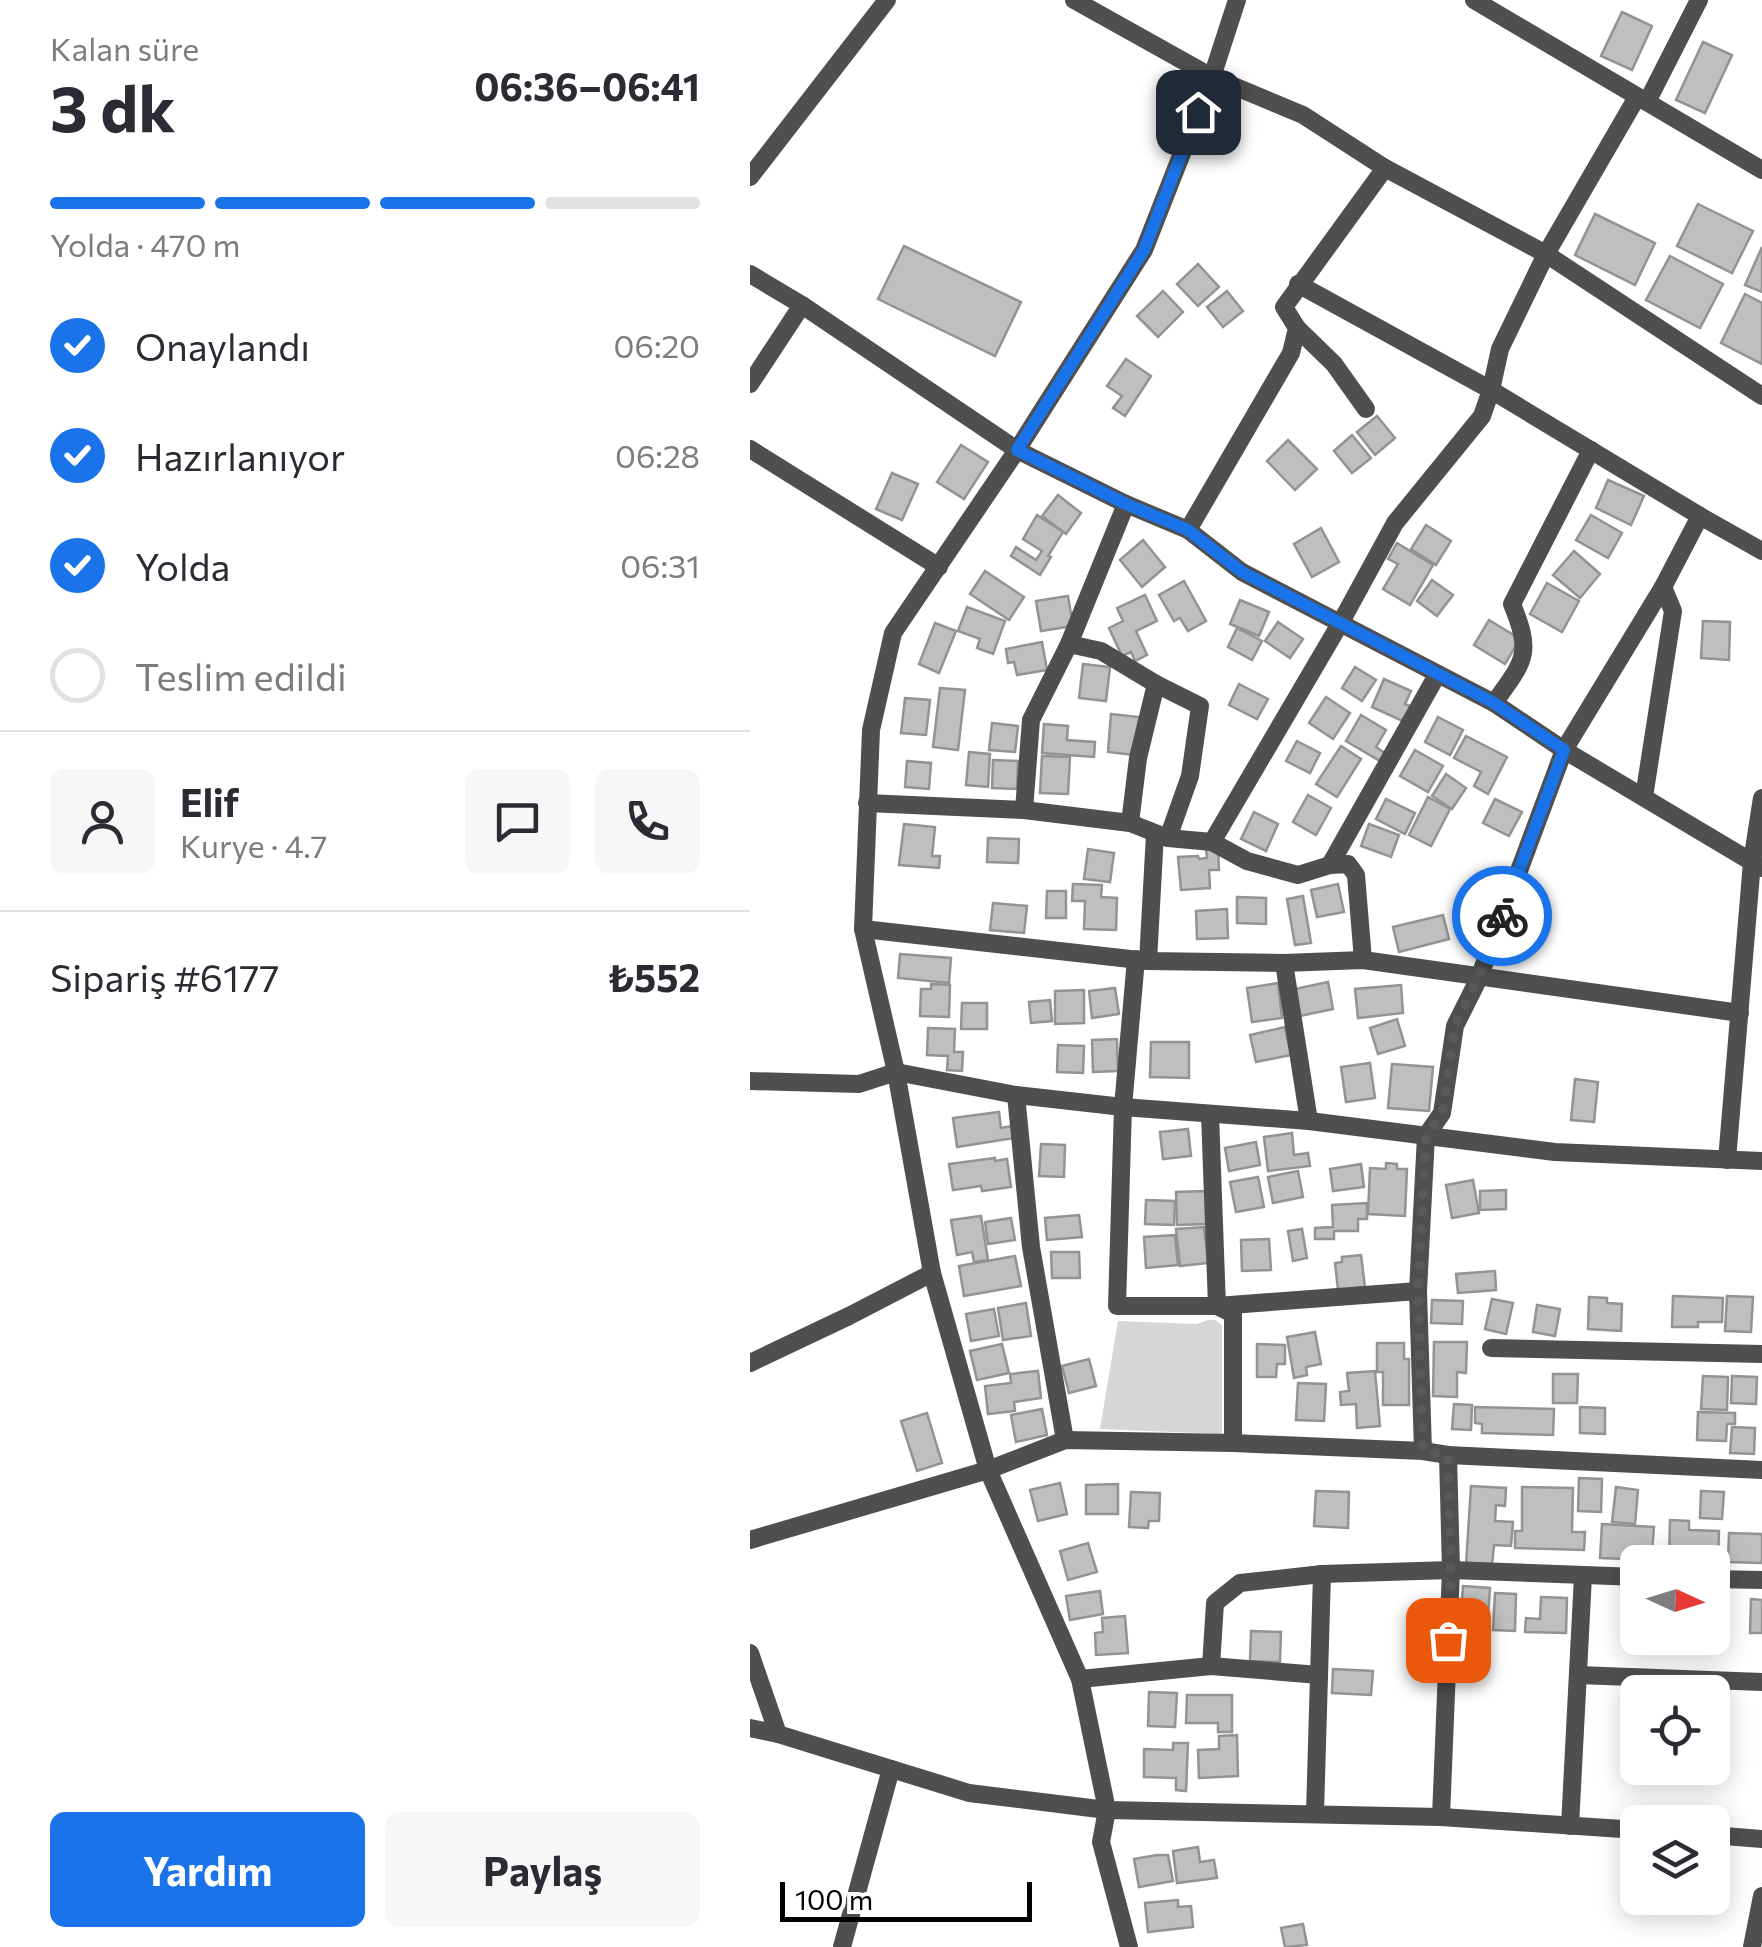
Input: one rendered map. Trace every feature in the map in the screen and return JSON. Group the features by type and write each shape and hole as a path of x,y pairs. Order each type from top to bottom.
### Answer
{"street":[{"path":"750,177 887,0"},
{"path":"1074,0 1212,77 1303,116 1385,168 1546,254 1762,396"},
{"path":"1129,1947 1101,1842 1107,1810 1080,1679 988,1470 932,1273 896,1072 863,928 871,730 892,633 1017,450 1144,250 1212,77 1236,0"},
{"path":"1474,0 1762,170"},
{"path":"1212,842 1395,523 1482,416 1500,348 1546,254 1700,0"},
{"path":"1366,409 1334,364 1298,328 1284,307 1385,168"},
{"path":"750,274 1017,450 1188,530 1242,572 1494,703 1564,750 1757,865"},
{"path":"1298,284 1491,390 1762,550"},
{"path":"750,384 802,305"},
{"path":"1188,530 1292,352 1298,328"},
{"path":"750,449 939,567"},
{"path":"1494,703 1520,666 1525,648 1512,604 1591,450"},
{"path":"1024,810 1031,720 1069,644 1126,504"},
{"path":"1423,1451 1418,1291 1426,1136 1442,1114 1455,1026 1478,978 1564,750 1663,587 1700,516"},
{"path":"1644,797 1672,610 1663,587"},
{"path":"1069,644 1100,651 1200,706 1190,776 1162,836 1142,960 1123,1108 1117,1306 1217,1306 1418,1291"},
{"path":"1330,865 1437,675"},
{"path":"1130,824 1138,758 1156,684"},
{"path":"1727,1160 1762,798"},
{"path":"868,804 1024,810 1130,824 1162,836 1212,842 1247,861 1298,875 1348,864 1356,875 1363,960"},
{"path":"863,928 1142,960 1363,960 1740,1014"},
{"path":"1284,963 1309,1121"},
{"path":"750,1081 859,1084 896,1072 1016,1096 1123,1108 1309,1121 1554,1152 1762,1161"},
{"path":"1016,1096 1031,1247 1064,1440"},
{"path":"1210,1114 1217,1306"},
{"path":"750,1363 932,1273"},
{"path":"1217,1306 1234,1314 1233,1442"},
{"path":"1492,1348 1762,1354"},
{"path":"750,1540 988,1470 1064,1440 1233,1442 1762,1470"},
{"path":"1442,1818 1451,1570 1448,1455"},
{"path":"1211,1666 1215,1603 1240,1583 1322,1574 1451,1570 1620,1577"},
{"path":"1315,1813 1322,1574"},
{"path":"1570,1826 1583,1576"},
{"path":"1730,1579 1762,1580"},
{"path":"750,1654 778,1734"},
{"path":"1080,1679 1211,1666 1319,1675"},
{"path":"1578,1675 1762,1682"},
{"path":"750,1728 969,1793 1107,1810 1315,1813 1620,1829"},
{"path":"842,1947 891,1769"},
{"path":"1730,1837 1762,1839"},
{"path":"1752,1947 1762,1896"}],"shaded area":[{"path":"1208,1320 1222,1325 1222,1434 1100,1429 1118,1321 1197,1324"}],"building":[{"path":"1622,12 1652,26 1632,70 1601,56"},
{"path":"1703,42 1732,55 1705,113 1676,100"},
{"path":"1698,204 1753,231 1732,273 1677,246"},
{"path":"1595,214 1655,243 1635,285 1575,255"},
{"path":"904,246 1021,302 995,356 878,299"},
{"path":"1762,247 1762,292 1745,285"},
{"path":"1670,256 1723,284 1700,328 1646,300"},
{"path":"1198,264 1219,287 1198,306 1177,284"},
{"path":"1163,291 1183,312 1158,337 1137,316"},
{"path":"1227,291 1243,311 1223,327 1207,307"},
{"path":"1745,294 1762,303 1762,364 1721,343"},
{"path":"1126,359 1151,376 1125,416 1113,408 1122,396 1107,386"},
{"path":"1377,416 1395,438 1375,455 1357,432"},
{"path":"1352,435 1371,458 1352,473 1334,451"},
{"path":"1288,440 1317,469 1295,490 1267,461"},
{"path":"961,445 988,462 964,499 937,482"},
{"path":"892,473 918,484 902,520 876,509"},
{"path":"1608,480 1644,496 1631,525 1596,508"},
{"path":"1058,495 1081,513 1066,534 1042,516"},
{"path":"1037,515 1063,532 1040,575 1011,556 1016,547 1036,560 1042,551 1023,539"},
{"path":"1591,515 1622,533 1608,558 1576,540"},
{"path":"1426,525 1451,541 1436,565 1411,549"},
{"path":"1321,528 1339,562 1312,577 1294,544"},
{"path":"1143,540 1165,567 1142,587 1120,560"},
{"path":"1397,543 1433,565 1410,605 1383,589 1398,564 1388,559"},
{"path":"1574,551 1600,574 1580,598 1553,575"},
{"path":"985,571 1024,597 1009,620 970,594"},
{"path":"1432,580 1453,595 1437,616 1417,601"},
{"path":"1184,581 1206,621 1188,631 1180,618 1174,621 1159,595"},
{"path":"1547,583 1579,601 1562,632 1530,614"},
{"path":"1145,595 1157,621 1136,631 1147,655 1135,661 1131,652 1122,656 1109,628 1123,621 1117,608"},
{"path":"1068,596 1073,626 1041,631 1036,601"},
{"path":"1240,600 1269,612 1259,636 1230,624"},
{"path":"967,607 1005,621 993,654 977,648 980,639 958,631"},
{"path":"1489,620 1520,639 1505,664 1474,645"},
{"path":"1703,621 1730,622 1729,660 1701,658"},
{"path":"1278,622 1303,639 1290,658 1265,641"},
{"path":"935,623 956,631 939,673 919,664"},
{"path":"1237,628 1262,641 1252,660 1228,647"},
{"path":"1042,642 1047,670 1017,675 1014,662 1008,663 1006,649"},
{"path":"1083,664 1110,667 1106,701 1079,698"},
{"path":"1355,667 1376,680 1362,701 1342,688"},
{"path":"1384,679 1411,691 1405,704 1412,707 1405,722 1372,707"},
{"path":"1239,684 1268,699 1257,719 1229,705"},
{"path":"940,688 965,690 958,750 933,747"},
{"path":"1326,697 1350,713 1333,739 1309,723"},
{"path":"905,698 930,700 926,735 901,733"},
{"path":"1111,714 1139,717 1135,755 1108,752"},
{"path":"1361,715 1386,730 1376,747 1385,753 1380,761 1346,741"},
{"path":"1438,717 1463,730 1450,755 1425,742"},
{"path":"992,723 1018,726 1015,752 989,750"},
{"path":"1044,724 1068,726 1067,740 1095,742 1094,757 1042,753"},
{"path":"1466,736 1507,757 1488,794 1474,786 1481,772 1454,758"},
{"path":"1297,741 1320,753 1310,773 1286,761"},
{"path":"1341,746 1361,759 1337,797 1316,784"},
{"path":"1415,750 1443,766 1428,792 1400,776"},
{"path":"969,752 990,754 988,787 966,785"},
{"path":"1042,756 1070,757 1068,794 1040,793"},
{"path":"993,760 1018,761 1017,789 992,788"},
{"path":"907,761 931,763 929,789 905,787"},
{"path":"1446,774 1466,788 1452,809 1432,796"},
{"path":"1308,795 1331,808 1316,835 1293,822"},
{"path":"1428,797 1450,809 1431,846 1409,835"},
{"path":"1386,799 1415,813 1405,834 1376,819"},
{"path":"1495,799 1522,812 1509,836 1483,823"},
{"path":"1254,812 1278,824 1266,851 1241,839"},
{"path":"904,824 935,827 932,856 940,856 939,868 899,865"},
{"path":"1369,824 1399,835 1391,857 1361,846"},
{"path":"988,838 1019,839 1018,863 987,862"},
{"path":"1088,849 1114,853 1110,882 1084,879"},
{"path":"1218,849 1219,870 1209,870 1210,888 1181,890 1178,857 1207,858 1206,850"},
{"path":"1073,884 1102,885 1101,897 1117,898 1116,930 1084,929 1085,901 1072,901"},
{"path":"1338,884 1344,912 1317,917 1311,890"},
{"path":"1047,891 1066,891 1066,918 1046,918"},
{"path":"1303,896 1311,943 1295,945 1287,899"},
{"path":"1237,897 1266,898 1266,924 1237,923"},
{"path":"993,903 1027,906 1024,933 990,930"},
{"path":"1227,909 1228,938 1197,939 1196,911"},
{"path":"1443,915 1449,939 1399,952 1393,927"},
{"path":"900,954 951,958 949,983 898,978"},
{"path":"1328,982 1333,1009 1300,1016 1295,989"},
{"path":"1278,983 1282,1018 1252,1022 1247,988"},
{"path":"931,984 950,985 949,1017 920,1016 921,989 931,989"},
{"path":"1401,985 1403,1013 1358,1018 1355,989"},
{"path":"1115,988 1119,1014 1092,1018 1089,991"},
{"path":"1084,990 1084,1023 1055,1024 1055,991"},
{"path":"1050,1000 1052,1021 1031,1023 1029,1002"},
{"path":"962,1003 987,1003 987,1029 961,1029"},
{"path":"1397,1019 1405,1046 1378,1054 1370,1028"},
{"path":"1285,1027 1291,1055 1256,1062 1250,1035"},
{"path":"928,1028 955,1029 954,1052 963,1052 962,1071 947,1070 948,1056 927,1055"},
{"path":"1117,1039 1118,1071 1093,1072 1092,1040"},
{"path":"1151,1042 1189,1042 1189,1078 1150,1077"},
{"path":"1058,1045 1084,1046 1083,1073 1057,1072"},
{"path":"1370,1063 1375,1098 1346,1102 1341,1067"},
{"path":"1392,1064 1433,1067 1429,1111 1388,1108"},
{"path":"1575,1079 1598,1082 1594,1122 1571,1120"},
{"path":"999,1112 1001,1128 1012,1126 1014,1138 957,1147 953,1118"},
{"path":"1188,1129 1191,1156 1163,1159 1160,1132"},
{"path":"1292,1133 1294,1155 1308,1153 1310,1166 1268,1171 1264,1137"},
{"path":"1256,1142 1260,1165 1229,1171 1225,1148"},
{"path":"1041,1144 1065,1145 1064,1177 1039,1176"},
{"path":"1007,1159 1011,1187 953,1190 949,1164"},
{"path":"1386,1163 1407,1169 1405,1216 1368,1214 1370,1168 1386,1169"},
{"path":"1361,1164 1364,1187 1333,1191 1330,1169"},
{"path":"1298,1171 1303,1197 1273,1203 1268,1177"},
{"path":"1258,1177 1264,1207 1236,1212 1230,1182"},
{"path":"1473,1180 1479,1213 1452,1218 1446,1185"},
{"path":"1506,1190 1506,1209 1480,1210 1480,1191"},
{"path":"1206,1191 1207,1224 1177,1225 1176,1192"},
{"path":"1146,1200 1175,1201 1174,1225 1145,1224"},
{"path":"1367,1203 1367,1219 1358,1219 1358,1231 1334,1231 1334,1239 1315,1239 1315,1228 1333,1227 1332,1205"},
{"path":"1079,1215 1082,1237 1047,1240 1045,1218"},
{"path":"981,1216 988,1260 974,1262 972,1252 957,1255 951,1220"},
{"path":"1011,1218 1015,1240 988,1244 985,1222"},
{"path":"1204,1227 1208,1263 1180,1266 1176,1229"},
{"path":"1302,1229 1307,1258 1293,1261 1288,1231"},
{"path":"1175,1235 1178,1265 1146,1268 1144,1237"},
{"path":"1269,1239 1271,1270 1242,1271 1241,1240"},
{"path":"1051,1252 1079,1252 1080,1278 1052,1278"},
{"path":"1361,1255 1365,1287 1338,1290 1335,1263 1342,1262 1342,1257"},
{"path":"1015,1256 1021,1286 964,1296 959,1266"},
{"path":"1495,1271 1496,1290 1458,1293 1456,1274"},
{"path":"1673,1296 1723,1298 1722,1322 1672,1327"},
{"path":"1727,1296 1753,1297 1751,1332 1725,1331"},
{"path":"1589,1297 1622,1304 1621,1331 1588,1329"},
{"path":"1492,1299 1513,1303 1506,1334 1485,1329"},
{"path":"1432,1300 1463,1301 1462,1324 1431,1323"},
{"path":"1026,1303 1031,1336 1003,1340 998,1308"},
{"path":"1537,1305 1560,1309 1555,1336 1533,1332"},
{"path":"994,1309 999,1336 971,1341 966,1314"},
{"path":"1315,1332 1321,1364 1306,1367 1307,1375 1294,1378 1287,1337"},
{"path":"1434,1342 1467,1342 1466,1373 1457,1372 1457,1397 1433,1396"},
{"path":"1377,1343 1404,1343 1404,1359 1409,1359 1409,1405 1383,1405 1383,1372 1377,1372"},
{"path":"1002,1344 1009,1373 977,1380 970,1351"},
{"path":"1257,1344 1285,1345 1285,1364 1277,1364 1276,1377 1257,1377"},
{"path":"1089,1359 1096,1386 1069,1393 1062,1366"},
{"path":"1038,1371 1041,1398 1014,1402 1015,1411 988,1414 985,1386 1011,1383 1010,1374"},
{"path":"1375,1371 1380,1426 1357,1428 1356,1404 1341,1405 1340,1392 1349,1391 1347,1373"},
{"path":"1553,1374 1578,1374 1577,1403 1553,1403"},
{"path":"1703,1376 1728,1377 1727,1410 1701,1409"},
{"path":"1732,1376 1757,1377 1756,1404 1731,1403"},
{"path":"1298,1383 1326,1384 1324,1421 1296,1420"},
{"path":"1454,1404 1472,1405 1471,1430 1452,1429"},
{"path":"1475,1407 1554,1409 1553,1435 1482,1433 1482,1424 1475,1423"},
{"path":"1580,1407 1605,1408 1605,1434 1580,1433"},
{"path":"1042,1409 1047,1435 1016,1442 1011,1415"},
{"path":"1698,1412 1735,1413 1735,1424 1727,1424 1726,1441 1697,1440"},
{"path":"927,1413 942,1463 917,1471 901,1421"},
{"path":"1732,1427 1755,1428 1754,1454 1730,1453"},
{"path":"1579,1478 1602,1479 1601,1512 1578,1511"},
{"path":"1060,1483 1067,1514 1038,1521 1030,1490"},
{"path":"1118,1484 1118,1514 1086,1514 1086,1485"},
{"path":"1471,1486 1506,1488 1505,1506 1496,1505 1495,1521 1513,1522 1511,1546 1494,1545 1492,1566 1466,1564"},
{"path":"1522,1487 1573,1488 1572,1532 1585,1532 1584,1550 1515,1548 1515,1531 1522,1531"},
{"path":"1616,1487 1638,1490 1635,1524 1612,1522"},
{"path":"1316,1491 1349,1492 1348,1528 1314,1526"},
{"path":"1701,1491 1724,1492 1722,1519 1700,1518"},
{"path":"1131,1492 1160,1493 1159,1521 1149,1521 1148,1528 1129,1527"},
{"path":"1670,1520 1689,1521 1689,1530 1719,1531 1719,1545 1669,1545"},
{"path":"1602,1524 1654,1527 1653,1545 1620,1545 1620,1559 1600,1558"},
{"path":"1729,1533 1762,1534 1762,1563 1730,1562"},
{"path":"1088,1543 1097,1572 1068,1580 1060,1551"},
{"path":"1463,1586 1490,1588 1486,1644 1459,1642"},
{"path":"1100,1591 1103,1614 1070,1620 1066,1596"},
{"path":"1495,1593 1516,1594 1515,1631 1493,1630"},
{"path":"1541,1597 1567,1598 1566,1633 1525,1632 1526,1618 1540,1619"},
{"path":"1751,1599 1762,1600 1762,1633 1750,1633"},
{"path":"1125,1616 1128,1653 1096,1655 1095,1633 1103,1632 1102,1618"},
{"path":"1251,1631 1281,1632 1280,1662 1250,1661"},
{"path":"1333,1669 1373,1671 1371,1695 1332,1693"},
{"path":"1149,1692 1177,1693 1175,1727 1148,1726"},
{"path":"1187,1695 1232,1695 1232,1732 1218,1732 1218,1723 1186,1723"},
{"path":"1237,1735 1238,1776 1199,1778 1198,1750 1219,1749 1219,1736"},
{"path":"1173,1743 1188,1743 1186,1791 1176,1790 1176,1778 1144,1777 1144,1749 1173,1750"},
{"path":"1198,1847 1200,1862 1214,1860 1217,1878 1177,1883 1173,1851"},
{"path":"1168,1855 1173,1881 1139,1887 1134,1859"},
{"path":"1178,1900 1178,1907 1191,1906 1193,1927 1148,1932 1145,1903"},
{"path":"1303,1924 1307,1945 1285,1947 1281,1928"}],"way so far":[{"path":"1448,1640 1448,1455 1423,1451 1418,1291 1426,1136 1442,1114 1455,1026 1502,916"}],"route":[{"path":"1198,112 1144,250 1017,450 1188,530 1242,572 1494,703 1564,750 1502,916"}]}
